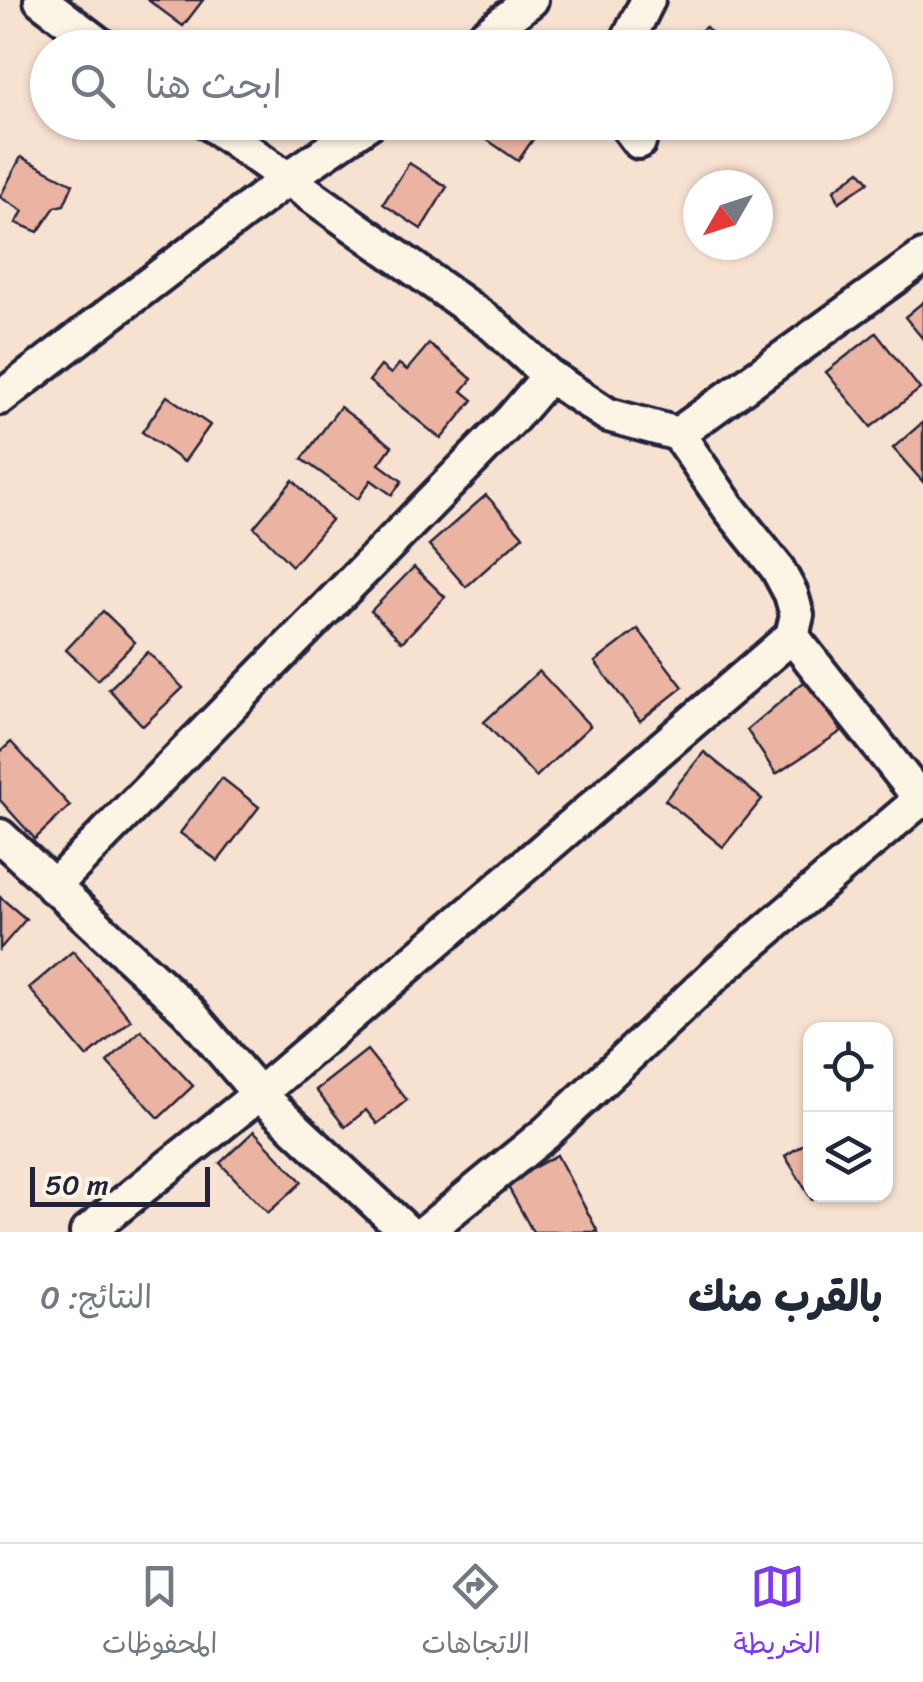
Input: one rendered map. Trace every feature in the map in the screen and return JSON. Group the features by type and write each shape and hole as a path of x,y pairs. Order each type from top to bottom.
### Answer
{"street":[{"path":"492,30 531,0"},
{"path":"633,30 648,0"},
{"path":"63,7 86,30"},
{"path":"87,1232 259,1094 792,636 796,615 791,594 777,568 728,508 678,434 608,415 549,376 493,324 233,140"},
{"path":"0,398 344,140"},
{"path":"678,434 923,257"},
{"path":"54,887 512,419 549,376"},
{"path":"426,1232 546,1133 720,970 922,800 792,636"},
{"path":"0,836 188,1011 259,1094 408,1232"}],"building":[{"path":"148,0 203,0 183,26"},
{"path":"487,140 533,140 518,161"},
{"path":"21,157 73,184 64,205 55,207 38,232 16,223 23,211 0,197"},
{"path":"409,163 447,187 421,229 383,204"},
{"path":"860,171 869,182 839,202 834,190"},
{"path":"923,302 923,339 905,317"},
{"path":"876,333 920,389 871,427 826,372"},
{"path":"429,344 472,379 462,391 473,400 441,439 369,381 381,366 391,374 399,364 407,370"},
{"path":"167,396 210,425 184,462 142,432"},
{"path":"340,407 392,446 379,464 402,481 392,495 371,480 358,499 302,459"},
{"path":"923,422 923,482 893,448"},
{"path":"293,480 331,520 292,566 254,527"},
{"path":"486,495 523,536 466,587 429,545"},
{"path":"414,567 445,597 402,642 371,611"},
{"path":"103,611 135,642 98,680 66,650"},
{"path":"638,629 683,687 640,721 595,662"},
{"path":"148,652 183,688 143,726 109,689"},
{"path":"539,671 590,726 536,777 484,722"},
{"path":"805,681 842,731 776,774 747,730"},
{"path":"11,742 70,806 35,839 0,800 0,752"},
{"path":"704,752 762,799 723,847 665,800"},
{"path":"222,778 259,807 218,861 180,833"},
{"path":"0,897 26,919 0,949"},
{"path":"73,951 131,1020 87,1057 29,988"},
{"path":"141,1030 193,1086 159,1118 107,1062"},
{"path":"367,1050 407,1100 377,1124 366,1110 345,1127 316,1090"},
{"path":"254,1131 302,1182 268,1213 220,1163"},
{"path":"803,1144 803,1185 785,1156"},
{"path":"557,1155 598,1232 533,1232 506,1183"}]}
